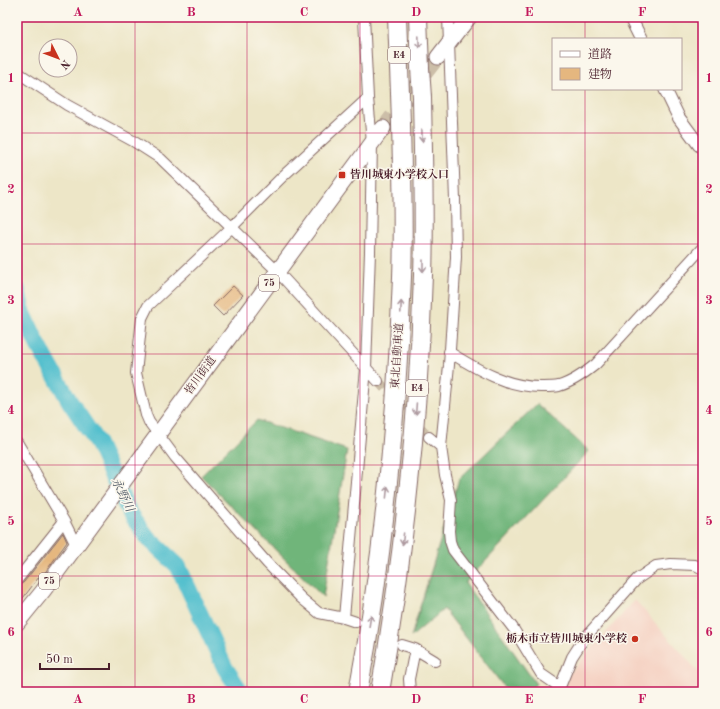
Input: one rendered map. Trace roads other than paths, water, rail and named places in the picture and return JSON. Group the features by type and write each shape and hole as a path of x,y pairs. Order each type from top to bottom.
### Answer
{"highway":[{"name":"東北自動車道","path":"358,692 381,543 391,451 398,356 403,222 397,17"},
{"name":"東北自動車道","path":"381,685 402,547 412,454 420,347 423,273 422,97 418,17"}],"main road":[{"path":"438,57 469,17"},
{"name":"皆川街道","path":"17,623 157,436 383,128"}],"street":[{"path":"344,618 366,368 370,252 372,143 364,17"},
{"path":"448,17 456,257 441,448 451,500 449,531 453,550 513,628 541,674 557,690 572,657 583,640 637,579 656,566 671,564 695,565 703,569"},
{"path":"630,17 640,38"},
{"path":"17,72 67,105 133,141 161,159 277,271 378,381"},
{"path":"665,90 679,118 703,148"},
{"path":"356,622 319,613 301,598 256,551 157,436 146,415 136,373 142,318 148,306 232,227 282,177 368,98"},
{"path":"449,352 475,368 505,382 535,387 558,386 577,378 596,364 703,247"},
{"path":"429,437 441,448"},
{"path":"17,442 78,542"},
{"path":"17,580 64,521"},
{"path":"402,645 415,649 435,661"},
{"path":"410,692 409,678 415,649"}],"waterway":[{"name":"永野川","path":"17,289 22,310 37,343 70,402 96,441 129,512 148,538 178,566 225,668 241,692"}],"tunnel":[{"path":"383,128 438,57"},
{"path":"378,381 429,437"}],"place":[{"name":"皆川城東小学校入口","path":"342,175"},
{"name":"栃木市立皆川城東小学校","path":"635,639"}]}
